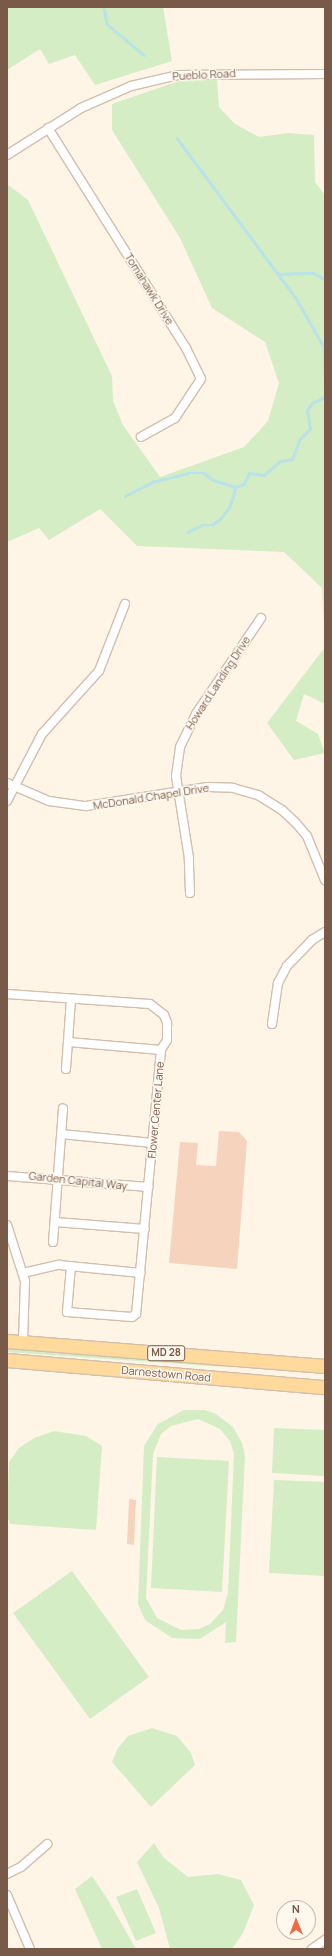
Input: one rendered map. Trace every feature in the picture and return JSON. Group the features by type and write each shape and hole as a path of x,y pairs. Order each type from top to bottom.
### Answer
{"main road":[{"name":"Darnestown Road","path":"7,1341 23,1341 325,1366"},
{"name":"Darnestown Road","path":"7,1360 325,1387"}],"street":[{"name":"Pueblo Road","path":"7,155 81,108 131,86 178,75 325,74"},
{"name":"Tomahawk Drive","path":"48,128 186,348 201,379 175,418 141,437"},
{"path":"7,801 10,785 42,734 99,671 125,604"},
{"name":"Howard Landing Drive","path":"190,892 189,858 178,791 177,765 185,734 261,618"},
{"name":"McDonald Chapel Drive","path":"10,785 50,801 86,806 178,791 233,788 258,795 276,806 307,836 325,880"},
{"path":"272,1024 278,984 287,966 312,940 325,932"},
{"name":"Flower Center Lane","path":"7,994 150,1004 164,1015 167,1023 167,1040 161,1050 138,1310 132,1317 67,1312 71,1266"},
{"path":"66,1069 71,998"},
{"path":"68,1042 161,1050"},
{"path":"53,1242 63,1108"},
{"path":"61,1134 153,1143"},
{"name":"Garden Capital Way","path":"7,1176 58,1178 149,1188"},
{"path":"55,1222 145,1230"},
{"path":"7,1226 23,1273 23,1341"},
{"path":"23,1273 50,1265 141,1273"},
{"path":"7,1874 21,1867 47,1844"},
{"path":"7,1895 30,1949"},
{"path":"312,1949 325,1940"}],"green space":[{"path":"7,7 163,7 172,61 95,85 75,55 49,64 40,49 7,70"},
{"path":"182,80 217,80 219,107 235,124 259,137 288,133 314,135 315,182 325,195 325,647 322,588 284,552 137,546 100,509 49,540 39,528 7,542 7,184 28,200 112,376 113,401 123,425 160,477 244,447 268,421 279,383 265,342 212,308 180,238 112,130 112,104"},
{"path":"325,647 325,704 304,694 296,721 318,734 325,753 294,760 267,723"},
{"path":"7,1347 221,1364 225,1367 7,1352"},
{"path":"184,1410 205,1410 216,1414 233,1427 242,1443 245,1456 236,1642 225,1643 226,1622 200,1639 172,1638 145,1620 138,1604 144,1446 158,1424","holes":["198,1419 220,1429 230,1441 234,1454 228,1593 223,1610 210,1624 199,1629 181,1630 157,1618 146,1598 153,1454 161,1434 171,1426"]},
{"path":"274,1428 325,1430 325,1476 272,1473"},
{"path":"54,1431 86,1436 102,1446 96,1530 10,1524 7,1516 9,1462 19,1448 34,1438"},
{"path":"157,1457 229,1461 222,1592 151,1588"},
{"path":"274,1480 325,1482 325,1576 269,1573"},
{"path":"72,1571 149,1677 90,1719 13,1613"},
{"path":"152,1728 177,1736 191,1753 195,1765 151,1807 112,1762 118,1748 128,1736"},
{"path":"154,1843 163,1857 188,1877 218,1874 241,1880 254,1905 243,1933 232,1949 170,1949 159,1908 137,1862"},
{"path":"92,1876 108,1900 136,1949 102,1949 75,1889"},
{"path":"137,1889 156,1933 136,1941 116,1897"}],"building":[{"path":"219,1131 239,1132 247,1141 237,1269 169,1263 180,1142 198,1143 196,1165 216,1166"},
{"path":"129,1499 136,1500 134,1545 127,1544"}],"waterway":[{"path":"104,7 107,24 144,55"},
{"path":"177,138 296,298 324,347 325,380"},
{"path":"278,274 313,273 325,279"},
{"path":"188,532 202,525 212,525 220,519 229,508 236,487 244,484 249,473 264,475 280,461 292,459 300,439 310,429 307,411 312,403 325,397"},
{"path":"125,496 152,482 188,473 204,473 213,480 236,487"}]}
